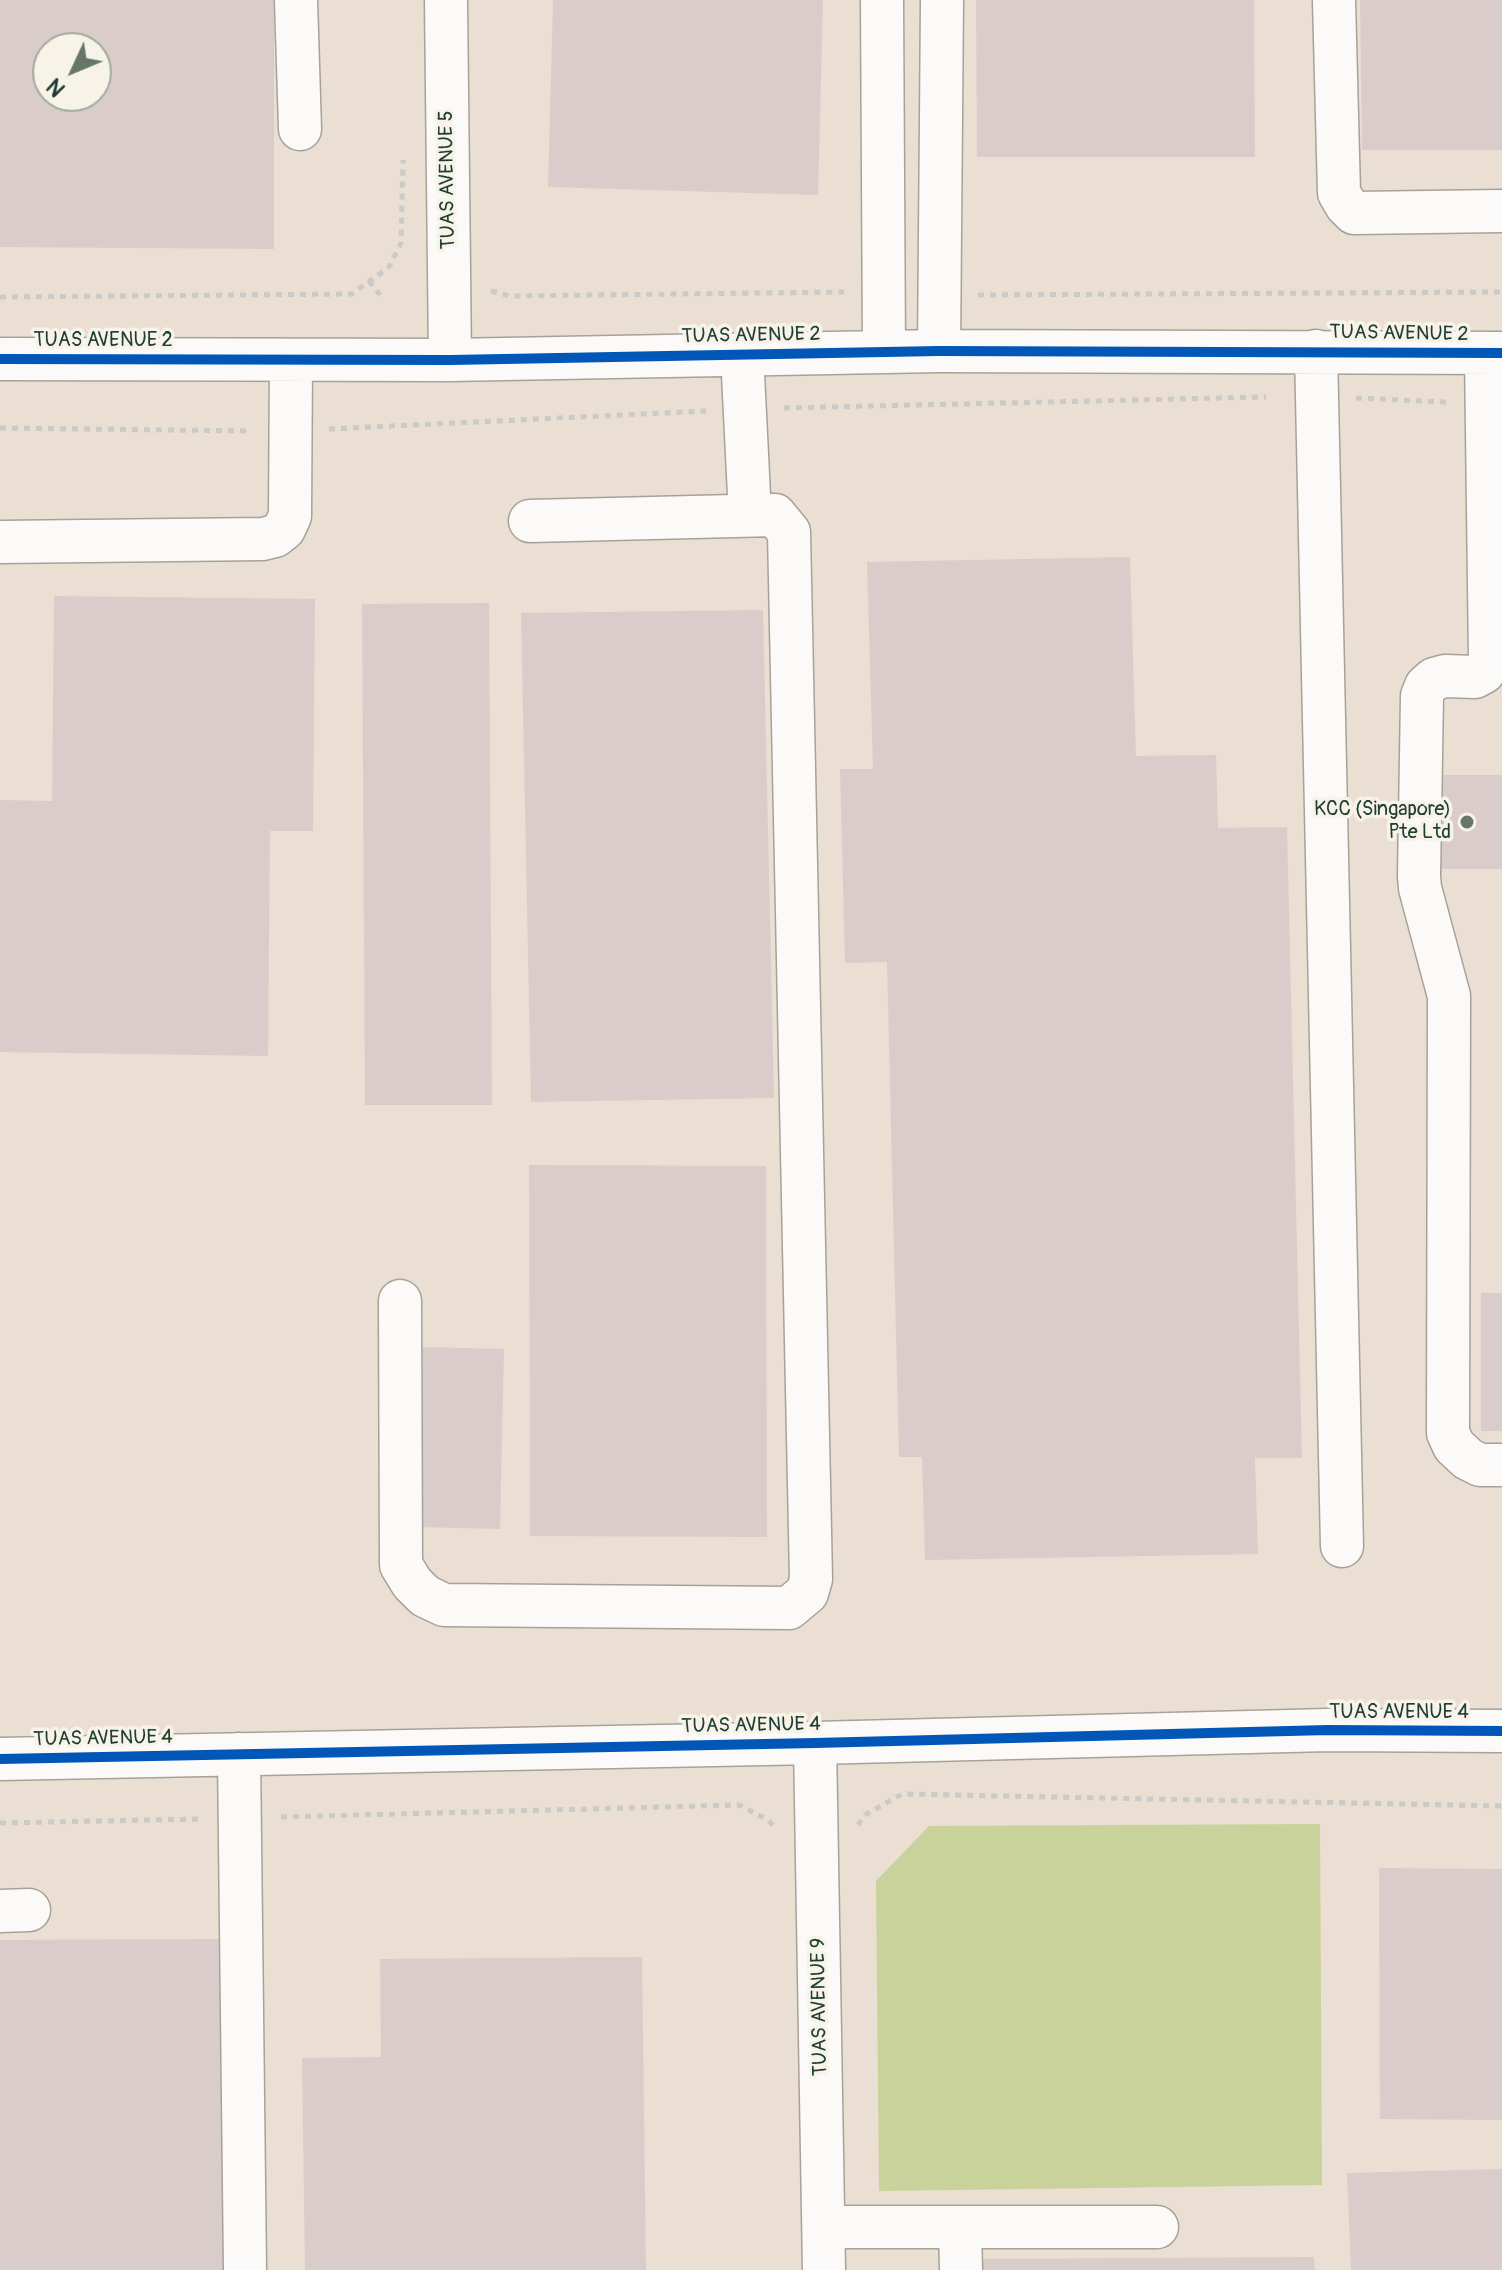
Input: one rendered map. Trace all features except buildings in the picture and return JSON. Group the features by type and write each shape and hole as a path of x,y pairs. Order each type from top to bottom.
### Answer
{"street":[{"path":"296,0 300,129"},
{"name":"TUAS AVENUE 5","path":"446,0 450,360"},
{"path":"882,0 884,351"},
{"path":"939,351 942,0"},
{"path":"1334,0 1339,193 1346,205 1354,213 1502,211"},
{"name":"TUAS AVENUE 2","path":"0,359 450,360 884,351 1494,354"},
{"path":"1316,351 1342,1546"},
{"path":"742,354 750,515"},
{"path":"1494,354 1495,546 1490,662 1484,672 1475,677 1445,676 1434,679 1426,686 1422,696 1419,876 1449,996 1448,1433 1454,1446 1468,1459 1480,1465 1502,1465"},
{"path":"0,542 263,539 275,536 284,529 290,516 291,360"},
{"path":"400,1301 401,1565 425,1596 444,1605 789,1608 807,1593 811,1579 791,542 787,526 775,515 530,521"},
{"name":"TUAS AVENUE 4","path":"0,1759 1328,1730 1502,1731"},
{"name":"TUAS AVENUE 9","path":"815,1743 824,2270"},
{"path":"239,1754 245,2270"},
{"path":"824,2227 1157,2227"},
{"path":"960,2227 961,2270"}],"path":[{"path":"0,297 352,294 389,267 401,243 403,152"},
{"path":"369,281 381,296"},
{"path":"852,1836 865,1815 902,1794 1502,1806"},
{"path":"0,1823 739,1805 768,1820"}],"green space":[{"path":"1320,1824 1322,2185 879,2191 876,1881 929,1826"}],"cycle path":[{"path":"0,359 450,360 939,351 1502,353"},
{"path":"0,1759 1328,1730 1502,1731"}],"place":[{"name":"KCC (Singapore) Pte Ltd","path":"1467,822"}]}
